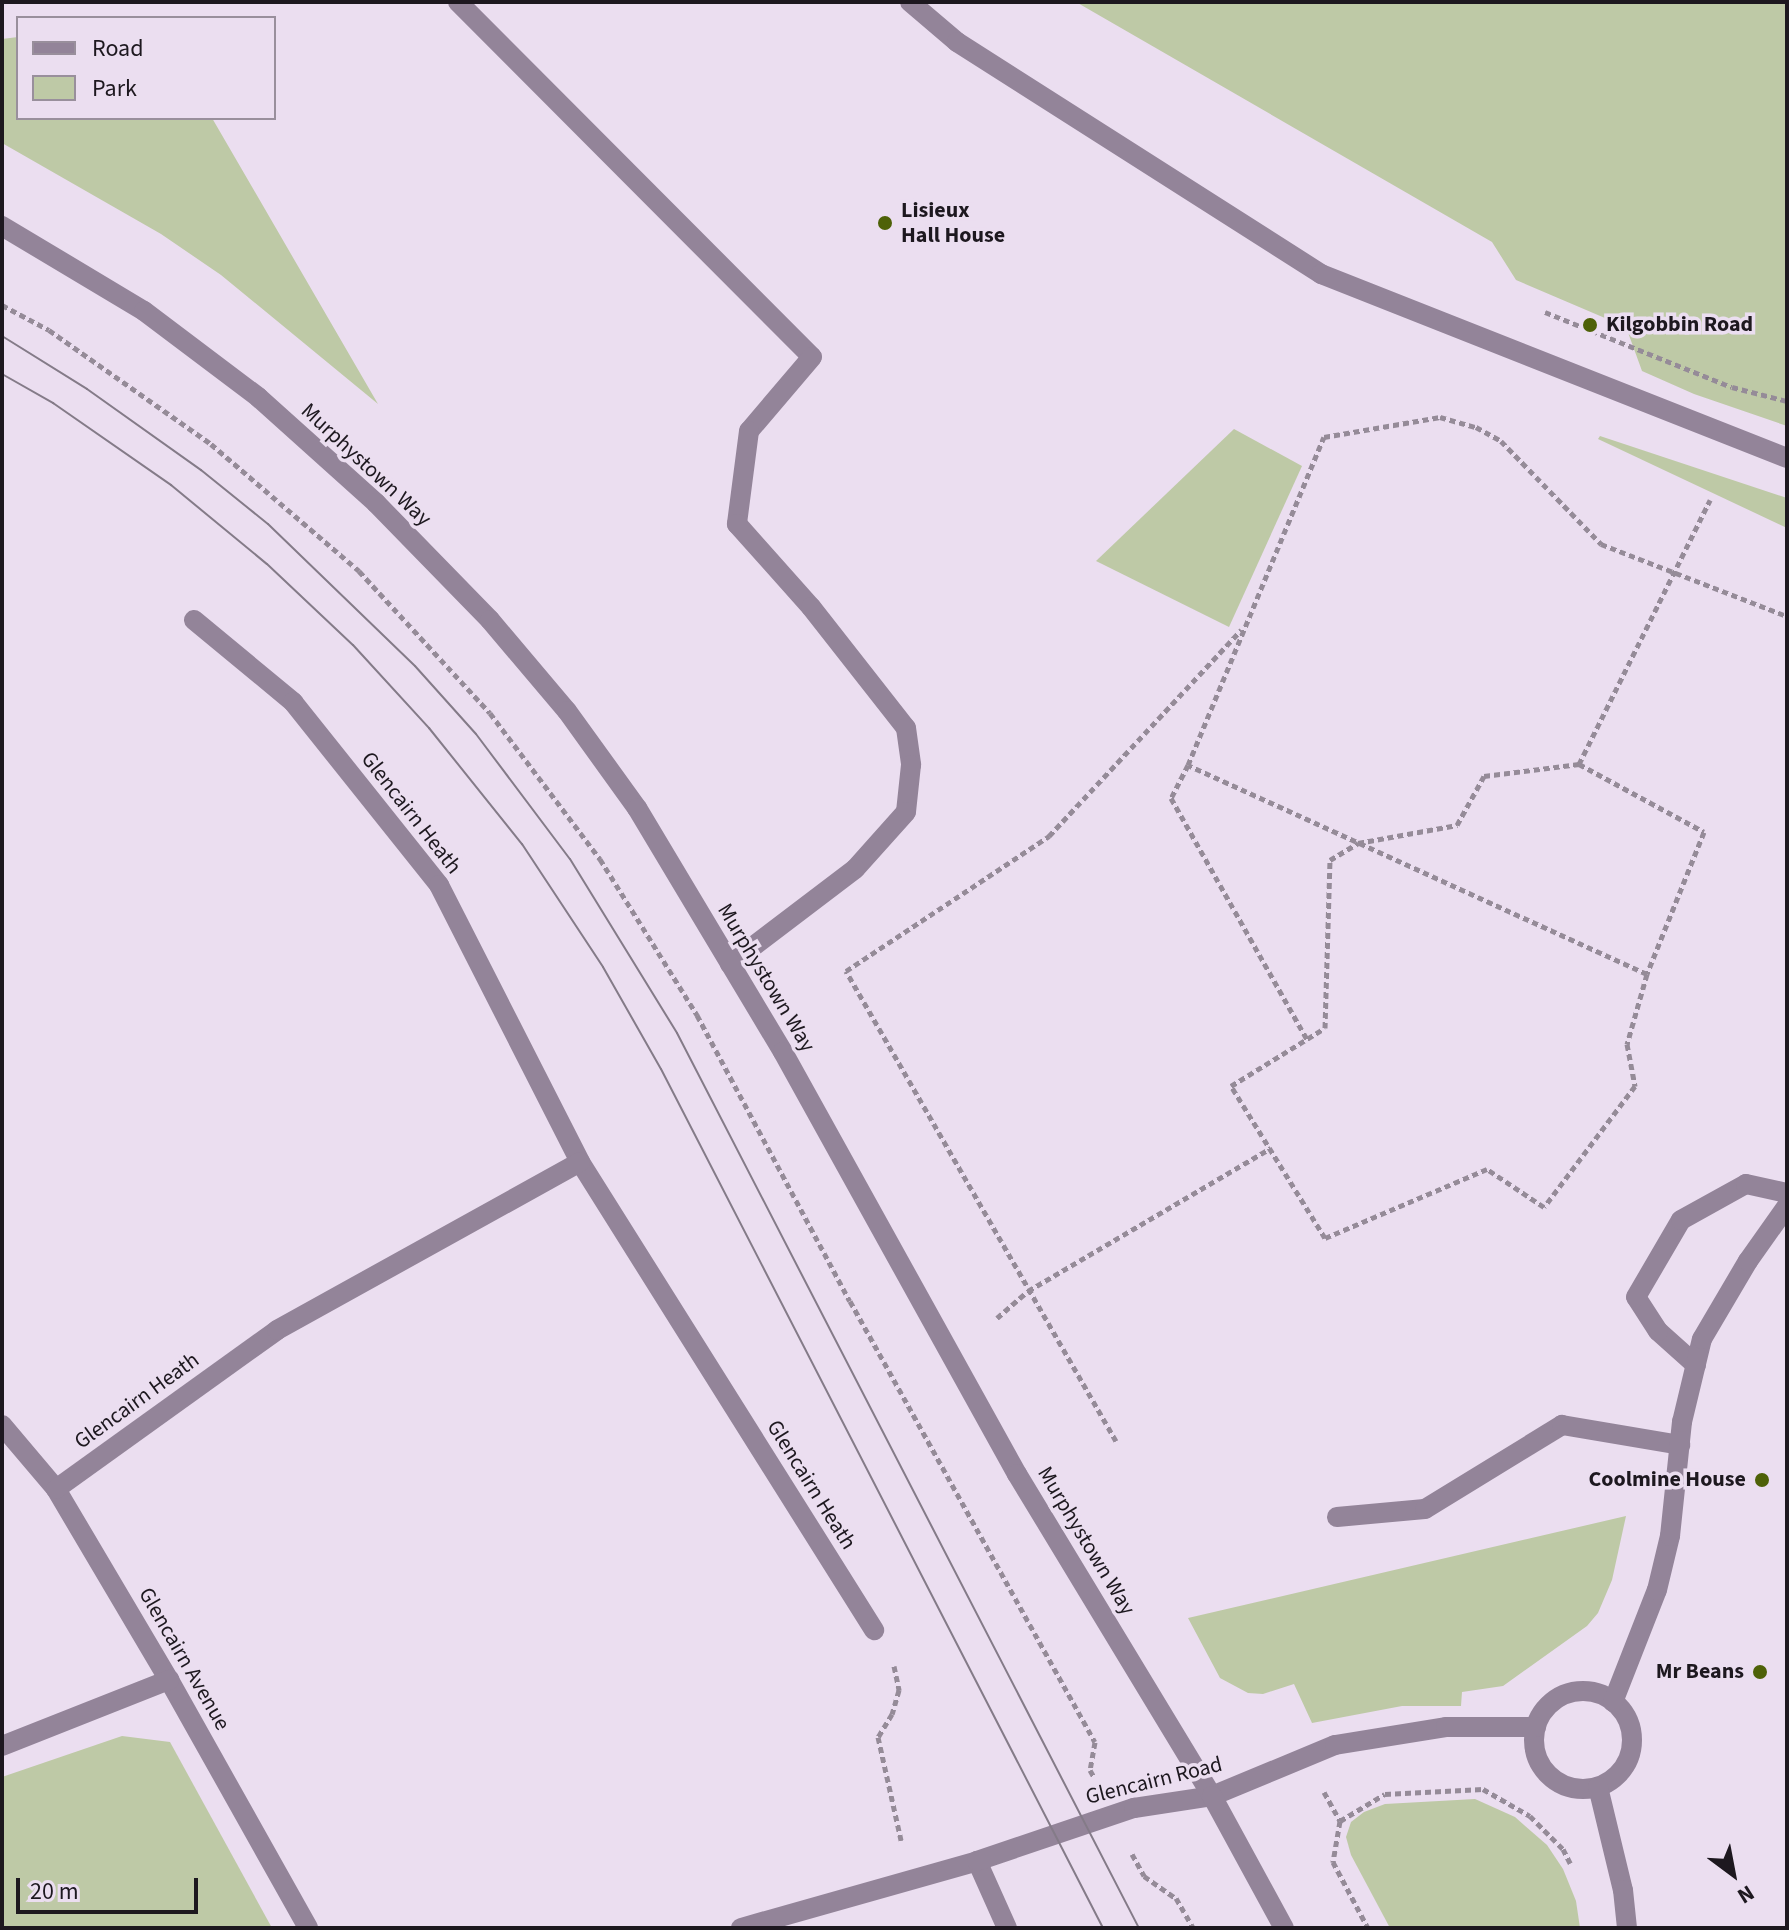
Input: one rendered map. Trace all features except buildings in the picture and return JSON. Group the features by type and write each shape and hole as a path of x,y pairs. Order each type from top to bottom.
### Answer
{"street":[{"path":"458,2 812,357 749,431 737,524 811,607 906,728 911,765 906,812 855,869 730,964"},
{"path":"910,2 957,42 1321,274 1787,458"},
{"name":"Murphystown Way","path":"2,226 157,320 258,397 376,503 490,620 567,711 637,808 730,964 895,1252 1017,1474 1212,1796 1284,1928"},
{"name":"Glencairn Heath","path":"194,620 293,702 439,885 580,1162 874,1630"},
{"name":"Glencairn Heath","path":"56,1489 277,1330 580,1162"},
{"path":"1696,1365 1658,1331 1636,1297 1681,1220 1746,1184 1787,1193"},
{"path":"1613,1702 1657,1590 1670,1536 1680,1445 1702,1339 1748,1261 1787,1206"},
{"name":"Glencairn Avenue","path":"2,1425 56,1489 169,1680 308,1928"},
{"path":"1337,1517 1425,1509 1562,1425 1680,1445"},
{"path":"2,1746 169,1680"},
{"path":"1591,1692 1613,1702 1627,1721 1632,1737 1630,1752 1624,1768 1612,1780 1598,1787 1582,1789 1553,1780 1536,1756 1536,1727 1541,1714 1563,1696 1591,1692"},
{"name":"Glencairn Road","path":"741,1928 977,1861 1113,1814 1212,1796 1335,1745 1446,1727 1536,1727"},
{"path":"1598,1787 1623,1890 1627,1928"},
{"path":"977,1861 1007,1928"}],"path":[{"path":"2,305 49,330 211,444 359,571 490,713 600,859 697,1015 850,1301 1089,1729 1095,1742 1090,1770 1144,1876 1176,1898 1193,1928"},
{"path":"1545,312 1732,387 1787,401"},
{"path":"1307,1039 1171,798 1188,765 1324,437 1440,417 1476,427 1501,441 1601,544 1787,616"},
{"path":"1579,764 1710,500"},
{"path":"1116,1441 846,971 1049,836 1245,627"},
{"path":"1579,764 1704,832 1647,974 1627,1044 1635,1086 1544,1207 1487,1169 1325,1238 1231,1086 1325,1028 1330,860 1358,843 1457,825 1484,776 1579,764"},
{"path":"1188,765 1647,974"},
{"path":"997,1318 1028,1291 1271,1148"},
{"path":"874,1630 895,1669 899,1690 892,1714 878,1737 911,1880"},
{"path":"1306,1759 1340,1821 1333,1862 1368,1928"},
{"path":"1340,1821 1385,1794 1483,1789 1530,1816 1563,1849 1574,1873"}],"green space":[{"path":"1076,2 1787,2 1787,426 1694,394 1642,371 1626,327 1516,280 1492,242"},
{"path":"16,37 16,120 213,120 378,404 221,275 161,234 2,143 2,39"},
{"path":"1234,429 1302,466 1229,627 1096,561"},
{"path":"1600,436 1787,498 1787,528 1598,439"},
{"path":"1626,1516 1612,1580 1598,1613 1587,1626 1503,1686 1462,1692 1461,1706 1402,1706 1312,1723 1294,1684 1263,1694 1248,1693 1220,1678 1188,1618"},
{"path":"122,1736 170,1742 272,1928 2,1928 2,1777"},
{"path":"1475,1799 1515,1817 1547,1845 1563,1869 1576,1901 1580,1928 1390,1928 1351,1855 1346,1837 1351,1822 1364,1812 1385,1804"}],"tram line":[{"path":"2,336 87,389 201,470 268,524 415,666 476,734 570,859 677,1033 1139,1928"},
{"path":"2,374 53,403 171,485 267,564 353,645 429,728 522,844 603,967 661,1069 1103,1928"}],"place":[{"name":"Lisieux Hall House","path":"885,223"},
{"name":"Kilgobbin Road","path":"1590,325"},
{"name":"Coolmine House","path":"1762,1480"},
{"name":"Mr Beans","path":"1760,1672"}]}
